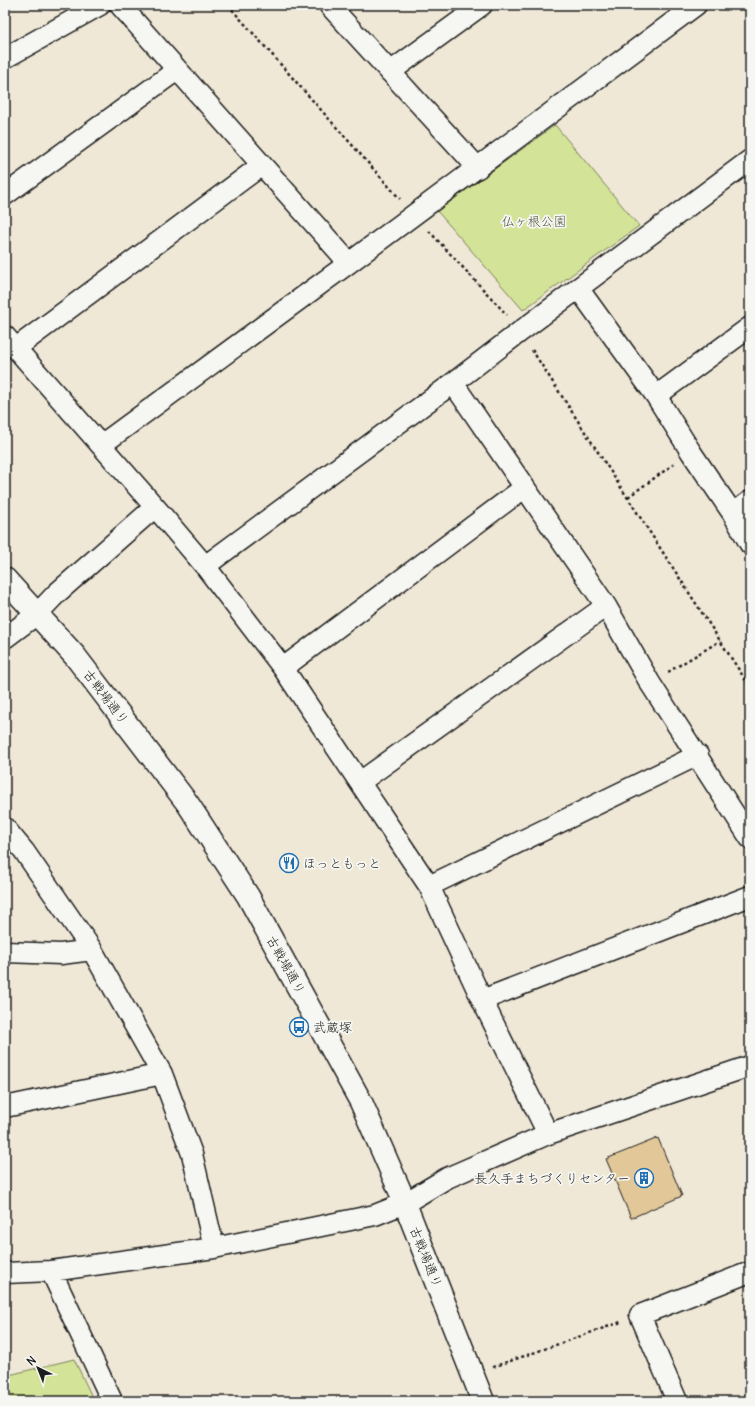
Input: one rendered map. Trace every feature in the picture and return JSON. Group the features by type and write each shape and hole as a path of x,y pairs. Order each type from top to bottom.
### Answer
{"street":[{"path":"5,58 100,5"},
{"path":"120,5 349,263"},
{"path":"329,5 478,168"},
{"path":"390,72 482,5"},
{"path":"101,445 478,168 696,5"},
{"path":"5,194 178,70"},
{"path":"204,566 453,384 520,331 750,160"},
{"path":"262,165 11,342 155,507 204,566 283,668 429,886 482,1000 548,1134"},
{"path":"578,288 656,396 691,452 733,514 750,544"},
{"path":"656,396 750,326"},
{"path":"453,384 606,606 650,683 698,755 750,838"},
{"path":"283,668 524,488"},
{"path":"733,514 750,501"},
{"path":"5,638 37,614 57,593 155,507"},
{"name":"古戦場通り","path":"5,579 74,656 188,804 248,896 361,1102 405,1203 483,1401"},
{"path":"360,782 606,606"},
{"path":"429,886 698,755"},
{"path":"5,828 24,851 92,950 162,1074 192,1154 214,1248"},
{"path":"482,1000 750,896"},
{"path":"5,952 61,954 92,950"},
{"path":"5,1273 51,1271 214,1248 375,1215 405,1203 447,1178 548,1134 750,1066"},
{"path":"5,1107 162,1074"},
{"path":"51,1271 112,1401"},
{"path":"677,1401 640,1315 750,1272"}],"path":[{"path":"628,498 691,452"},
{"path":"650,683 720,641"},
{"path":"472,1374 640,1315"}],"green space":[{"name":"仏ヶ根公園","path":"555,125 639,226 523,310 437,211"},
{"path":"74,1359 94,1401 5,1401 5,1376"}],"building":[{"name":"長久手まちづくりセンター","path":"658,1138 682,1196 631,1218 606,1159"}],"place":[{"name":"ほっともっと","path":"289,863"},
{"name":"武蔵塚","path":"299,1027"},
{"name":"長久手まちづくりセンター","path":"644,1178"}]}
